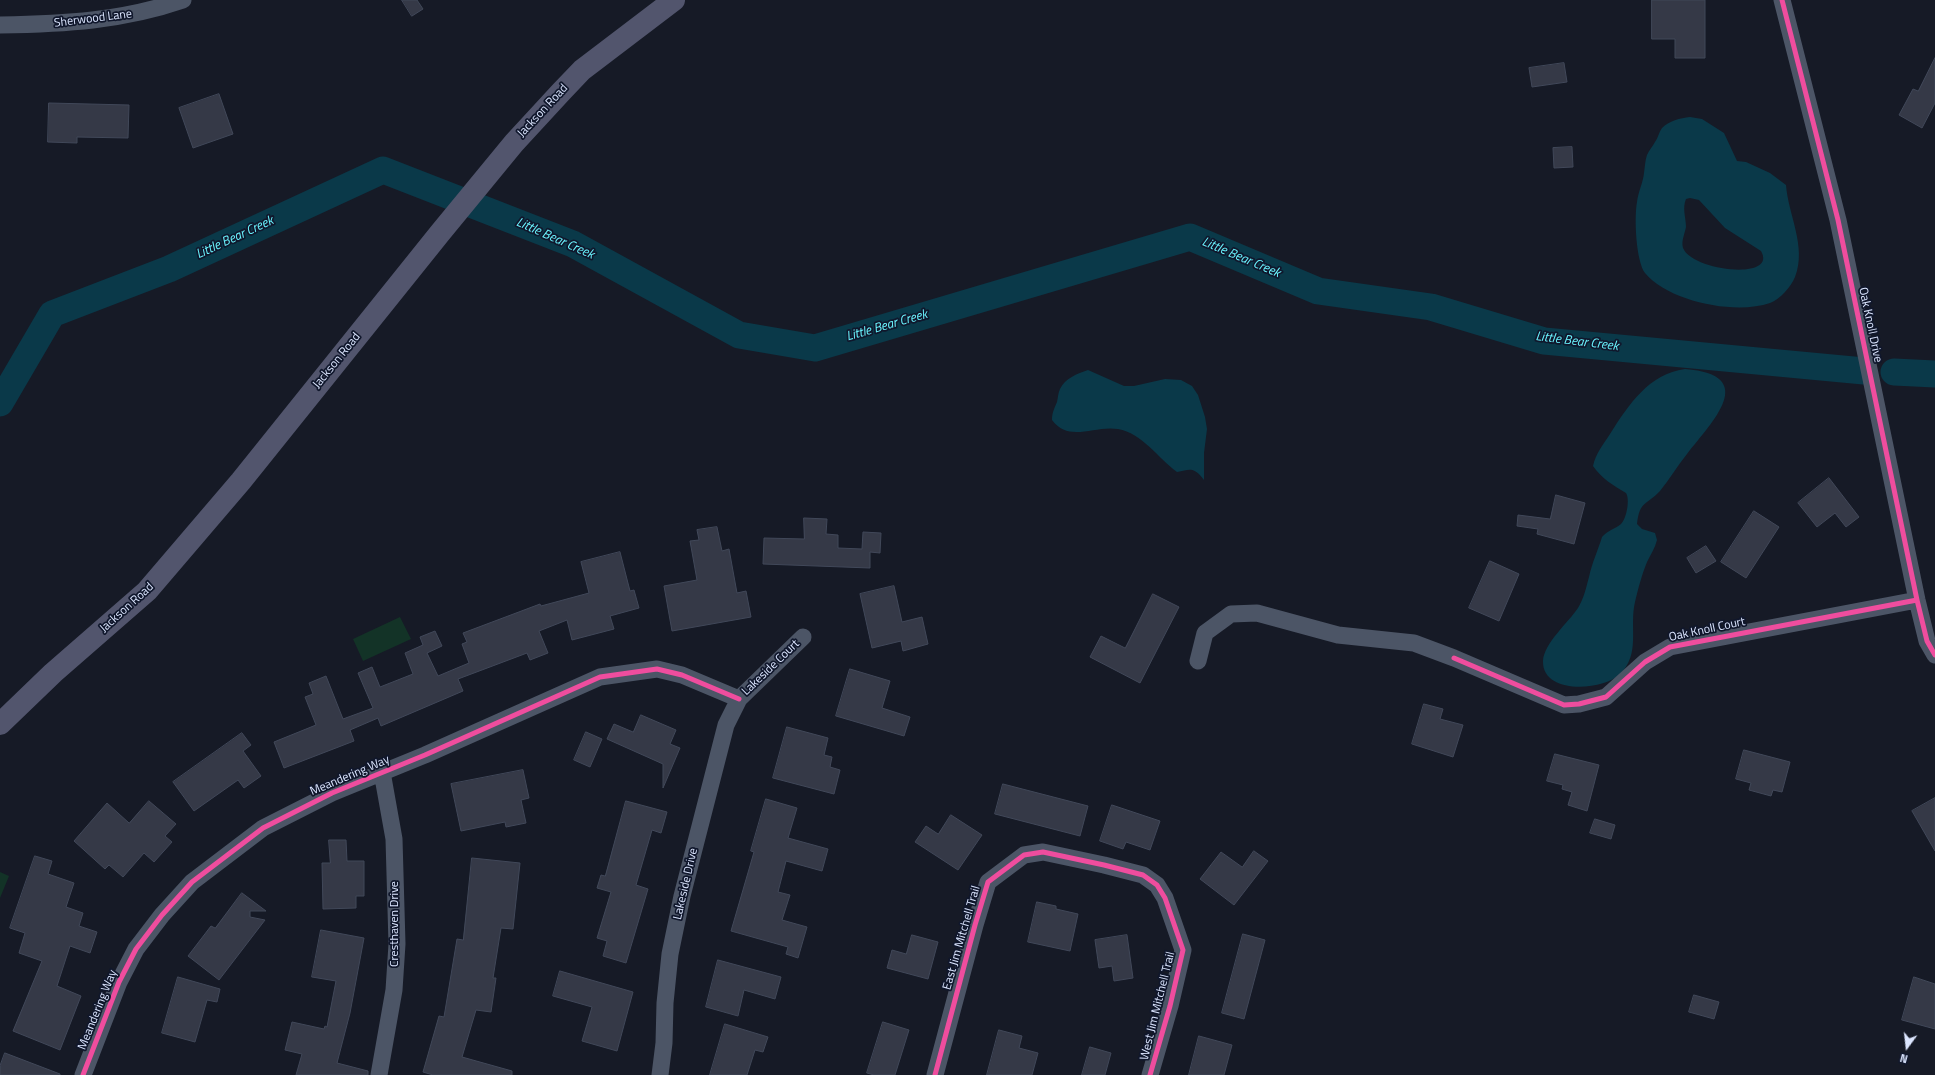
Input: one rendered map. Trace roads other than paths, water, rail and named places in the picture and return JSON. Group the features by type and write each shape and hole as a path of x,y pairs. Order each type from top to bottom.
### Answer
{"main road":[{"name":"Jackson Road","path":"0,724 53,673 147,592 241,481 514,143 582,70 674,0"}],"street":[{"name":"Sherwood Lane","path":"0,25 69,24 119,17 153,10 183,0"},
{"name":"Oak Knoll Drive","path":"1782,0 1838,220 1916,600 1928,641 1935,655"},
{"name":"Oak Knoll Court","path":"1198,661 1205,633 1231,614 1257,613 1338,635 1414,643 1454,658 1564,705 1579,704 1606,697 1645,662 1670,646 1916,600"},
{"name":"Lakeside Court","path":"739,698 803,637"},
{"name":"Meandering Way","path":"83,1075 119,982 136,950 162,915 192,882 263,828 332,793 600,677 657,669 682,675 739,698"},
{"name":"Lakeside Drive","path":"660,1075 664,1043 665,1003 670,954 682,896 726,725 739,698"},
{"name":"Cresthaven Drive","path":"379,1075 394,990 397,944 394,839 382,772"},
{"name":"East Jim Mitchell Trail","path":"935,1075 988,882 1024,855 1043,852 1104,865"},
{"name":"West Jim Mitchell Trail","path":"1104,865 1143,875 1157,885 1165,898 1183,950 1170,1006 1150,1075"}],"water":[{"path":"1690,117 1702,119 1724,133 1737,161 1746,162 1770,173 1786,185 1787,196 1798,242 1798,266 1795,277 1788,289 1778,299 1770,303 1740,307 1722,306 1686,298 1670,292 1656,283 1645,273 1642,267 1636,239 1636,209 1646,157 1662,128 1671,122","holes":["1690,198 1699,200 1725,228 1761,251 1763,260 1757,266 1746,269 1716,267 1701,262 1690,256 1683,248 1686,227 1684,209 1685,202 1686,199"]},
{"path":"1685,369 1708,373 1720,380 1725,390 1724,402 1708,428 1660,491 1644,504 1638,516 1637,524 1642,529 1655,533 1657,540 1643,571 1635,602 1633,611 1633,640 1630,658 1620,674 1612,680 1601,684 1588,686 1575,687 1562,685 1552,680 1545,672 1543,661 1544,654 1557,633 1574,614 1580,604 1585,593 1602,537 1621,524 1625,517 1627,508 1628,500 1626,493 1612,485 1593,466 1596,457 1625,412 1641,392 1661,377 1672,372"},
{"path":"1088,370 1124,386 1134,386 1165,379 1181,380 1192,386 1198,395 1207,429 1204,453 1204,480 1198,473 1192,470 1177,472 1135,435 1127,431 1109,428 1074,432 1066,431 1059,427 1052,420 1058,394 1062,385 1068,379"}],"waterway":[{"name":"Little Bear Creek","path":"0,403 52,314 169,269 383,170 573,244 739,335 815,348 1190,237 1318,291 1431,307 1544,341 1864,371"},
{"name":"Little Bear Creek","path":"1894,372 1935,374"}]}
